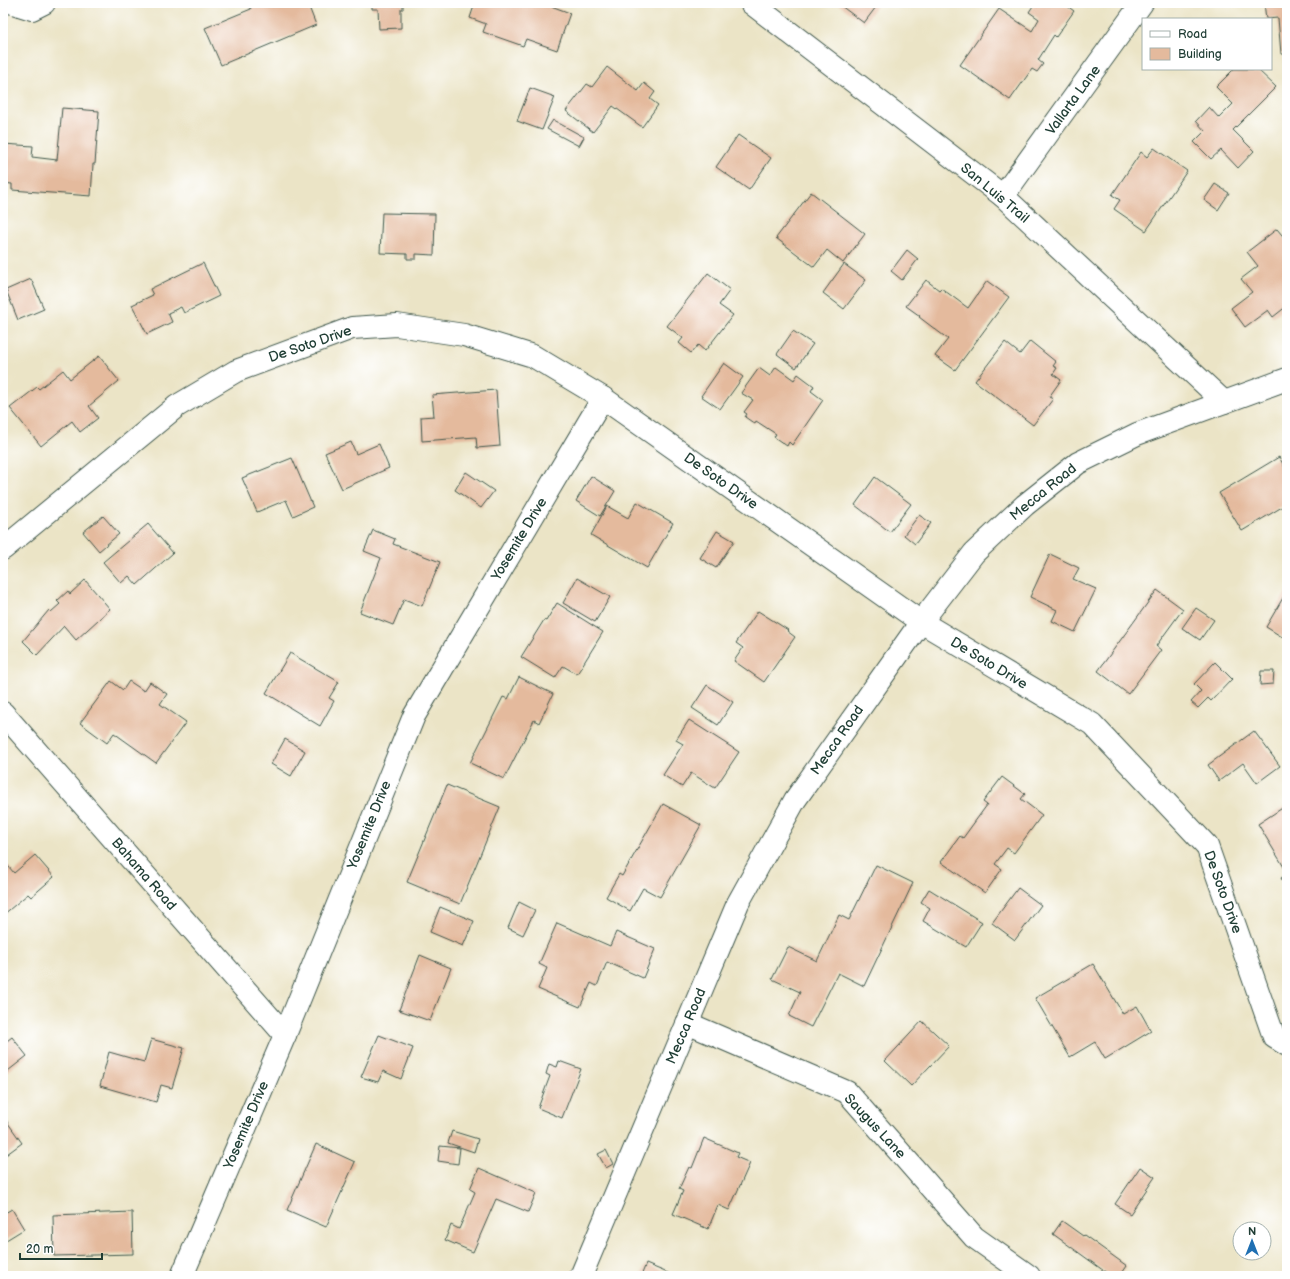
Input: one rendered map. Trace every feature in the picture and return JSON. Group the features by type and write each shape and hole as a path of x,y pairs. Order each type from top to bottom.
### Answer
{"street":[{"path":"13,3 32,9 44,3"},
{"name":"San Luis Trail","path":"751,3 1003,196 1224,402"},
{"name":"Vallarta Lane","path":"1003,196 1142,3"},
{"name":"De Soto Drive","path":"3,549 177,406 236,371 352,328 396,325 464,335 533,356 603,398 920,622 1092,724 1207,846 1274,1037 1287,1046"},
{"name":"Mecca Road","path":"581,1276 738,903 795,800 920,622 974,553 1025,505 1078,463 1137,434 1287,379"},
{"name":"Yosemite Drive","path":"182,1276 285,1035 414,716 603,398"},
{"name":"Bahama Road","path":"3,713 285,1035"},
{"name":"Saugus Lane","path":"687,1023 847,1092 974,1237 1030,1276"}],"building":[{"path":"248,3 302,3 305,9 309,7 316,25 221,65 205,28 251,9"},
{"path":"372,3 403,3 403,9 401,9 401,28 379,29 378,9 372,9"},
{"path":"475,3 543,3 570,13 557,50 526,39 523,46 483,32 486,24 470,18"},
{"path":"837,3 879,3 864,23"},
{"path":"1035,3 1063,3 1074,11 1056,37 1054,35 1038,60 1043,64 1037,72 1032,69 1010,100 960,65 999,9 1032,31 1039,19 1029,12"},
{"path":"1264,3 1287,3 1287,54 1281,54 1278,18 1266,18"},
{"path":"607,67 638,91 644,83 655,92 650,99 658,105 642,127 613,106 593,132 566,111 587,84 592,87"},
{"path":"1233,70 1258,70 1276,87 1233,130 1254,151 1238,168 1221,150 1211,159 1194,142 1205,131 1196,121 1209,107 1219,118 1233,104 1216,87"},
{"path":"530,88 555,97 542,130 517,121"},
{"path":"62,108 99,111 91,196 12,190 12,184 3,183 3,144 33,146 32,157 57,160"},
{"path":"553,120 584,137 579,146 547,129"},
{"path":"738,135 771,158 749,190 716,167"},
{"path":"1154,148 1187,171 1146,231 1114,209 1120,200 1112,195 1141,152 1147,157"},
{"path":"1215,184 1229,193 1218,210 1204,200"},
{"path":"811,192 865,234 843,263 827,250 814,267 776,238"},
{"path":"382,213 435,214 434,255 416,254 416,259 407,259 407,254 380,253"},
{"path":"1277,229 1287,241 1287,253 1284,255 1287,259 1287,306 1273,317 1268,310 1245,327 1231,308 1252,292 1241,279 1258,266 1247,252"},
{"path":"907,250 918,259 902,280 891,271"},
{"path":"203,263 219,296 184,313 181,307 168,313 172,322 147,334 132,305 153,295 150,289"},
{"path":"844,264 866,280 844,309 823,293"},
{"path":"708,273 730,290 719,305 733,315 705,351 698,345 691,353 679,343 683,338 667,326"},
{"path":"31,279 44,309 18,320 6,290"},
{"path":"926,280 939,290 941,288 968,308 987,281 1009,297 955,370 935,356 948,339 906,306"},
{"path":"793,331 813,344 796,368 777,354"},
{"path":"1030,341 1056,362 1053,366 1057,368 1053,374 1061,380 1049,397 1053,399 1033,425 975,381 1005,342 1020,354"},
{"path":"99,356 119,381 89,406 98,418 80,432 72,421 41,446 10,408 37,387 39,389 63,370 70,379"},
{"path":"724,363 743,377 720,409 701,396"},
{"path":"776,367 794,380 798,374 814,386 811,391 823,400 792,445 789,442 787,446 774,437 776,434 756,421 755,424 745,417 747,414 744,412 753,400 741,393 759,368 770,376"},
{"path":"496,390 500,446 477,448 476,437 422,441 421,417 434,416 432,395"},
{"path":"351,442 356,454 379,444 389,468 342,489 325,453"},
{"path":"1279,457 1287,471 1287,504 1242,531 1219,493"},
{"path":"292,458 313,507 293,516 286,500 257,512 242,478"},
{"path":"466,472 494,491 481,508 455,490"},
{"path":"591,476 615,491 600,516 576,501"},
{"path":"875,477 911,504 890,532 855,505"},
{"path":"637,502 673,523 647,568 591,535 607,506 628,518"},
{"path":"919,515 931,523 915,544 904,535"},
{"path":"103,516 119,534 99,551 83,532"},
{"path":"148,524 173,553 137,585 129,576 121,583 103,562"},
{"path":"373,530 395,539 393,544 440,562 422,606 404,599 393,625 360,612 381,558 364,551"},
{"path":"717,531 734,541 716,568 700,558"},
{"path":"1050,554 1079,568 1073,579 1096,589 1075,632 1052,621 1057,610 1030,597"},
{"path":"577,578 610,597 595,622 563,603"},
{"path":"85,580 110,609 76,640 64,626 37,655 23,641 49,610 51,612 60,604 57,601 68,591 70,594"},
{"path":"1157,590 1183,609 1156,646 1161,650 1128,694 1098,671"},
{"path":"1287,591 1287,640 1266,627"},
{"path":"557,603 603,632 577,674 563,666 555,678 521,657 544,620 546,621"},
{"path":"1196,608 1214,620 1200,640 1182,628"},
{"path":"758,611 788,630 787,631 795,637 764,682 734,661 743,648 736,643"},
{"path":"290,653 339,682 329,698 334,701 320,726 266,693"},
{"path":"1215,662 1232,679 1211,701 1208,698 1198,708 1191,702 1201,691 1194,684"},
{"path":"1261,671 1274,671 1273,684 1260,685"},
{"path":"519,677 553,694 539,723 534,720 504,779 470,763 503,697 508,699"},
{"path":"111,681 123,690 129,681 144,691 150,682 167,694 160,704 186,722 156,763 114,733 107,743 80,723"},
{"path":"707,685 733,702 718,725 692,708"},
{"path":"689,720 739,752 715,788 691,773 682,787 663,775 683,744 676,740"},
{"path":"1254,731 1280,766 1257,783 1243,763 1219,781 1208,765"},
{"path":"285,739 305,751 291,776 271,764"},
{"path":"1002,777 1025,794 1021,799 1042,815 1014,853 1007,848 995,864 1002,869 985,893 941,862 960,836 963,838 987,805 983,802"},
{"path":"447,785 500,807 460,904 407,882"},
{"path":"663,804 701,825 660,897 643,888 630,911 606,897 619,874 622,876"},
{"path":"1287,805 1287,872 1258,824"},
{"path":"35,855 54,877 31,897 28,894 3,915 3,860 14,873"},
{"path":"876,865 913,883 864,986 838,973 811,1027 789,1016 800,992 772,979 788,947 817,961 839,915 849,920"},
{"path":"1287,874 1287,888 1281,878"},
{"path":"1018,888 1041,905 1015,940 992,923"},
{"path":"929,889 982,922 966,947 923,921 930,908 921,902"},
{"path":"519,902 535,910 523,935 508,928"},
{"path":"440,907 474,921 463,946 430,932"},
{"path":"557,923 610,946 616,932 655,949 643,978 607,962 597,986 591,983 580,1007 538,989 547,968 539,964"},
{"path":"420,955 451,968 430,1021 399,1010"},
{"path":"1093,964 1123,1014 1137,1006 1151,1031 1105,1059 1095,1042 1070,1057 1035,998"},
{"path":"922,1021 949,1046 911,1086 885,1061"},
{"path":"379,1035 413,1048 401,1079 383,1071 378,1082 361,1077"},
{"path":"12,1037 27,1056 4,1074 3,1044"},
{"path":"151,1039 184,1048 172,1088 161,1085 156,1102 100,1086 109,1052 144,1062"},
{"path":"559,1061 581,1069 562,1118 538,1108 550,1076 546,1074 549,1064 557,1067"},
{"path":"3,1116 22,1143 3,1157"},
{"path":"452,1131 478,1139 474,1152 448,1143"},
{"path":"704,1138 738,1153 736,1157 750,1163 729,1210 718,1205 708,1229 673,1214 683,1191 679,1189 689,1167 692,1168"},
{"path":"316,1144 355,1162 326,1227 287,1210"},
{"path":"440,1146 460,1148 458,1164 438,1161"},
{"path":"606,1150 613,1164 606,1168 598,1154"},
{"path":"1140,1167 1155,1177 1130,1214 1115,1204"},
{"path":"479,1168 536,1193 528,1212 496,1199 473,1252 445,1240 451,1225 459,1229 475,1192 470,1189"},
{"path":"12,1209 24,1229 3,1242 3,1214"},
{"path":"132,1212 133,1254 54,1256 53,1215"},
{"path":"1062,1221 1127,1266 1120,1276 1111,1276 1053,1234"},
{"path":"646,1264 675,1276 641,1276"},
{"path":"259,1272 270,1276 258,1276"}]}
